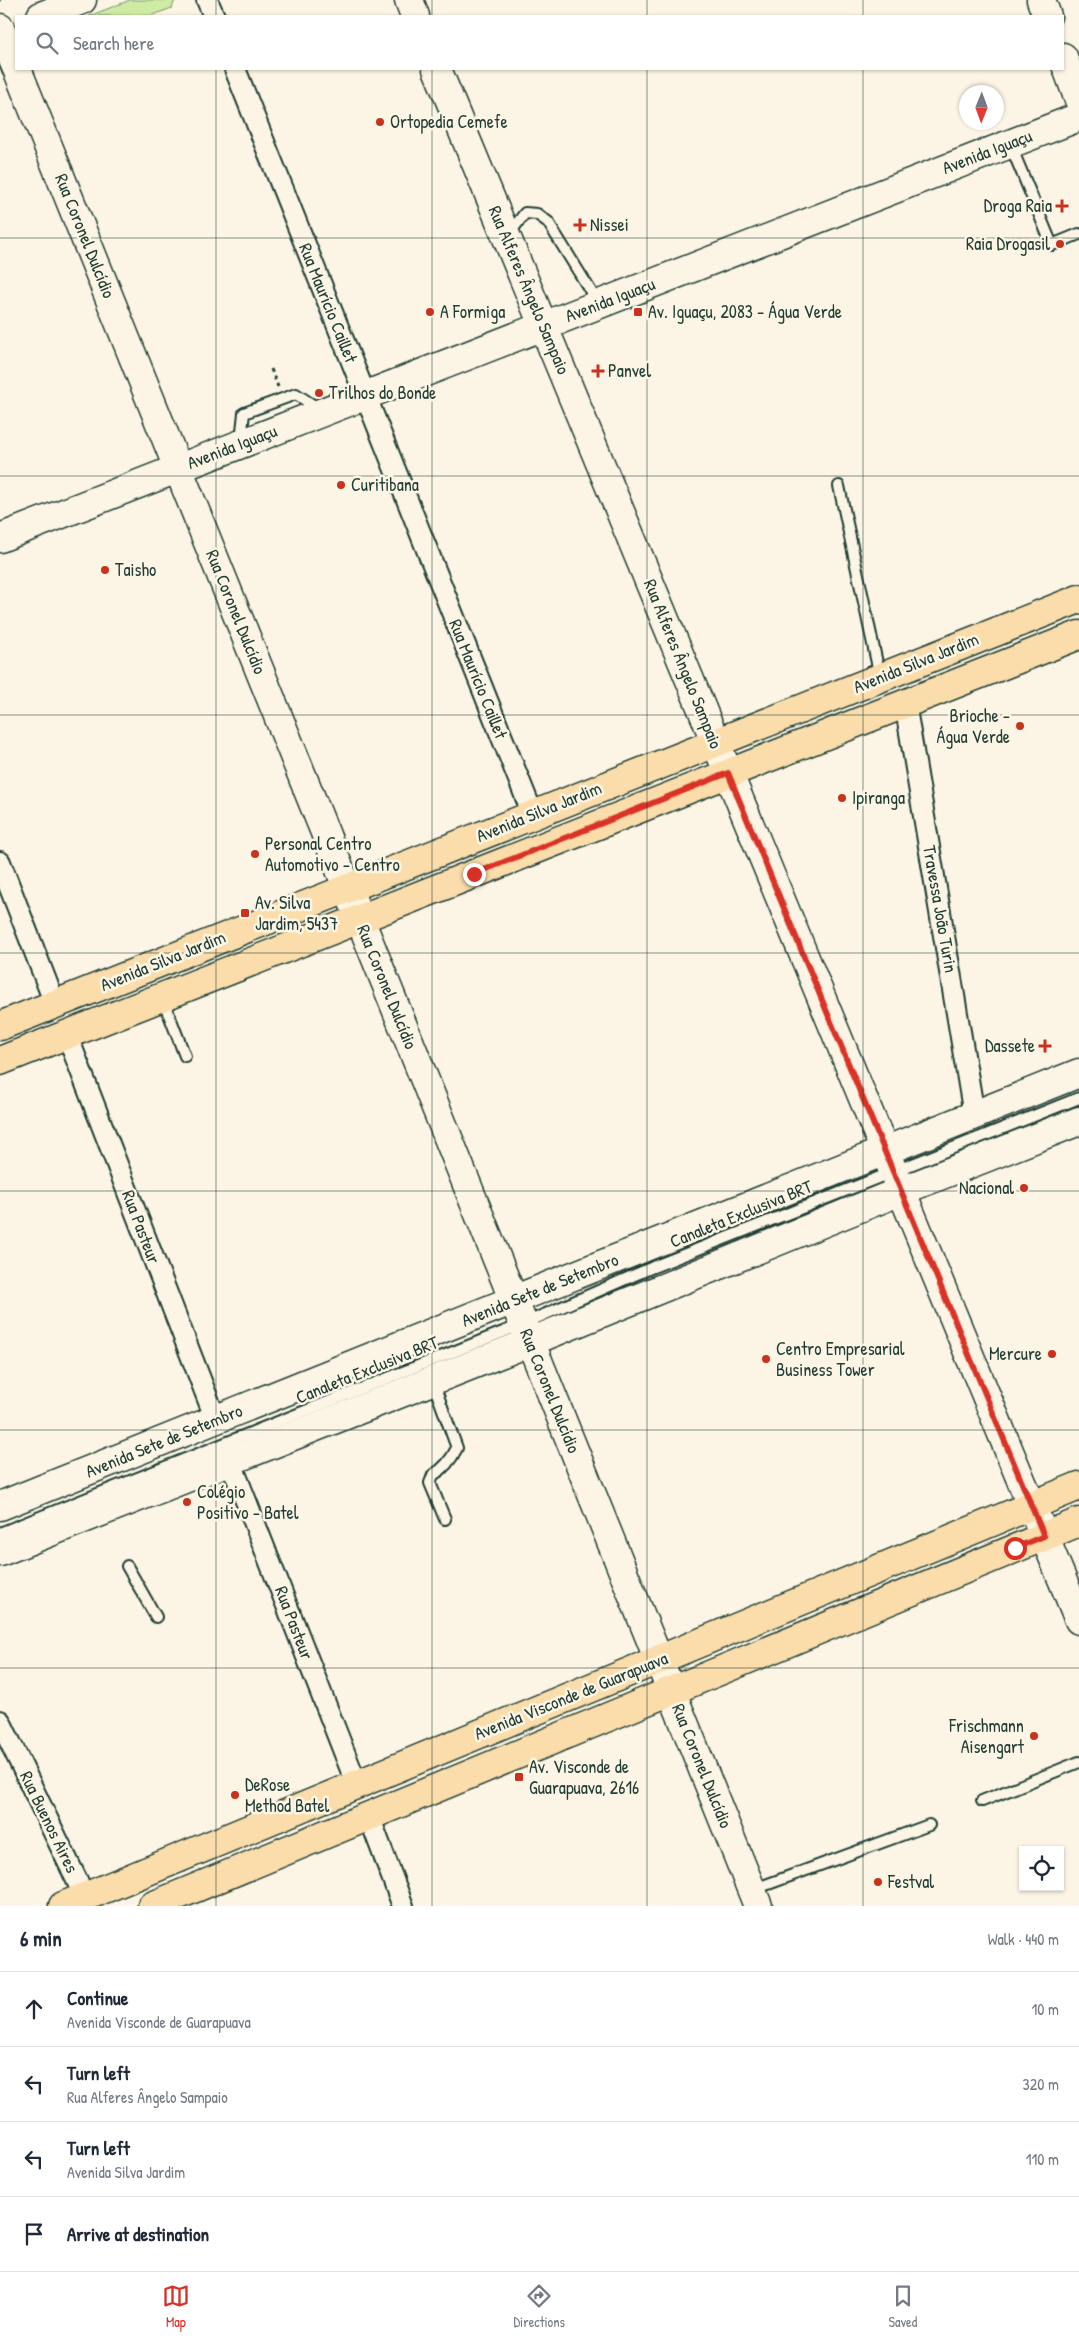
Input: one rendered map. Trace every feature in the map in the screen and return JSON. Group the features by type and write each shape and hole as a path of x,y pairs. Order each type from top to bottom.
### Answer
{"main road":[{"path":"44,15 82,0"},
{"path":"409,0 415,15"},
{"path":"1041,0 1047,15"},
{"name":"Rua Coronel Dulcídio","path":"4,30 15,62"},
{"path":"1064,60 1079,100"},
{"name":"Rua Coronel Dulcídio","path":"18,70 755,1898"},
{"name":"Rua Alferes Ângelo Sampaio","path":"437,70 1079,1620"},
{"name":"Avenida Iguaçu","path":"0,538 1079,116"},
{"name":"Avenida Silva Jardim","path":"0,1026 1079,599"},
{"path":"1025,620 1069,639"},
{"name":"Avenida Silva Jardim","path":"0,1061 1069,639"},
{"path":"474,874 500,828"},
{"name":"Avenida Sete de Setembro","path":"0,1552 105,1516 230,1460 432,1381 522,1322 893,1171 974,1115 1079,1073"},
{"name":"Avenida Sete de Setembro","path":"0,1506 216,1420 522,1322 893,1171 1079,1121"},
{"name":"Avenida Visconde de Guarapuava","path":"74,1901 1079,1486"},
{"name":"Avenida Visconde de Guarapuava","path":"152,1906 1079,1522"},
{"path":"889,1600 902,1559"},
{"path":"484,1732 543,1744"},
{"path":"208,1882 253,1827"}],"street":[{"path":"207,0 214,15"},
{"name":"Rua Maurício Caillet","path":"234,70 533,815"},
{"name":"Travessa João Turin","path":"905,704 974,1115"},
{"path":"0,862 55,1004"},
{"name":"Rua Pasteur","path":"67,1035 216,1420"},
{"name":"Rua Pasteur","path":"230,1460 356,1785"},
{"name":"Rua Buenos Aires","path":"0,1721 74,1901"},
{"path":"369,1816 403,1906"}],"lane":[{"path":"1010,144 1052,245 1079,234"},
{"path":"507,238 526,213 537,214 548,222 598,304"},
{"path":"241,444 244,413 296,394 323,412"},
{"path":"840,486 880,678"},
{"path":"163,997 185,1056"},
{"path":"893,1171 1079,1098"},
{"name":"Canaleta Exclusiva BRT","path":"0,1533 522,1322"},
{"path":"432,1381 457,1448 440,1472 433,1475 430,1483 444,1519"},
{"path":"127,1566 156,1617"},
{"path":"982,1801 1079,1762"},
{"path":"755,1898 929,1825"}],"path":[{"path":"271,368 282,399"}],"green space":[{"path":"130,0 175,0 172,8 153,15 92,15"}],"place":[{"name":"Ortopedia Cemefe","path":"380,122"},
{"name":"Droga Raia","path":"1062,206"},
{"name":"Nissei","path":"580,225"},
{"name":"Raia Drogasil","path":"1060,244"},
{"name":"A Formiga","path":"430,312"},
{"name":"Av. Iguaçu, 2083 - Água Verde","path":"638,312"},
{"name":"Panvel","path":"598,371"},
{"name":"Trilhos do Bonde","path":"319,393"},
{"name":"Curitibana","path":"341,485"},
{"name":"Taisho","path":"105,570"},
{"name":"Brioche - Água Verde","path":"1020,726"},
{"name":"Ipiranga","path":"842,798"},
{"name":"Personal Centro Automotivo - Centro","path":"255,854"},
{"name":"Av. Silva Jardim, 5437","path":"245,913"},
{"name":"Dassete","path":"1045,1046"},
{"name":"Nacional","path":"1024,1188"},
{"name":"Mercure","path":"1052,1354"},
{"name":"Centro Empresarial Business Tower","path":"766,1359"},
{"name":"Colégio Positivo - Batel","path":"187,1502"},
{"name":"Frischmann Aisengart","path":"1034,1736"},
{"name":"Av. Visconde de Guarapuava, 2616","path":"519,1777"},
{"name":"DeRose Method Batel","path":"235,1795"},
{"name":"Festval","path":"878,1882"}],"route":[{"path":"474,874 728,773 1044,1536 1015,1548"}]}
